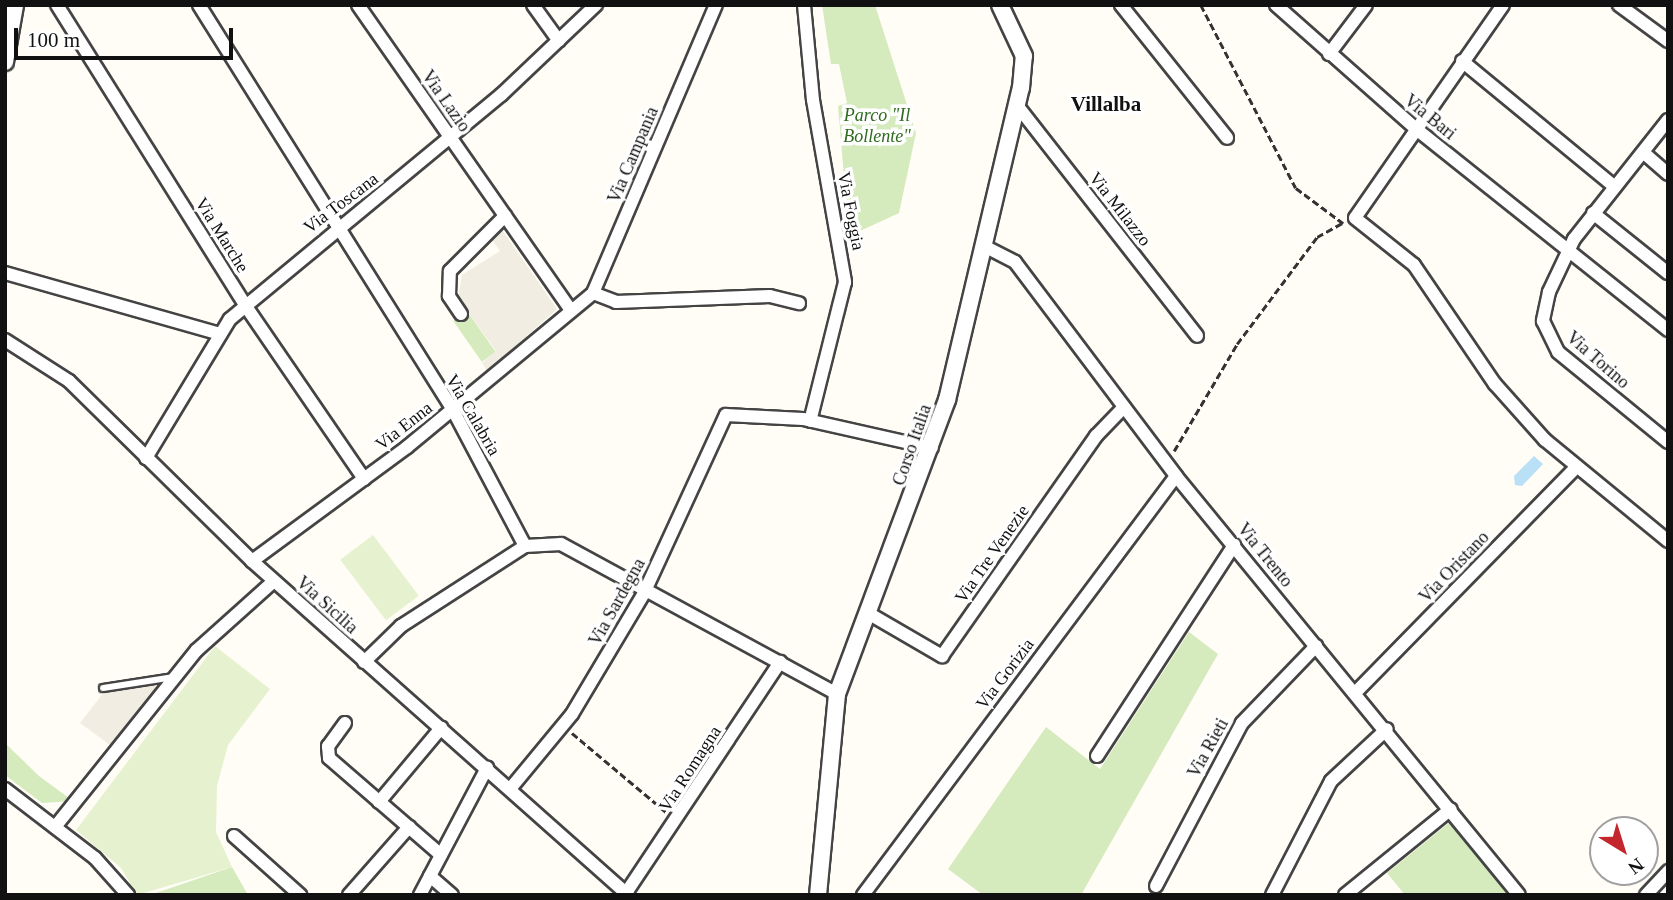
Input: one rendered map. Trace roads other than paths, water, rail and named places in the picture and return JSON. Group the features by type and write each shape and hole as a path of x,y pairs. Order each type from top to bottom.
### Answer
{"street":[{"name":"Via Marche","path":"57,5 245,305 364,479"},
{"name":"Via Calabria","path":"199,5 453,410 525,546"},
{"name":"Via Lazio","path":"358,5 571,310"},
{"path":"533,5 559,41"},
{"name":"Via Toscana","path":"146,458 217,333 245,305 337,227 451,138 596,5"},
{"name":"Via Campania","path":"571,310 593,293 716,5"},
{"name":"Via Foggia","path":"804,5 813,100 845,282 810,421"},
{"path":"1121,5 1227,138"},
{"name":"Via Bari","path":"1276,5 1415,128 1668,330"},
{"path":"1329,54 1366,5"},
{"path":"1503,5 1349,221 1414,265 1495,384 1576,467 1668,541"},
{"path":"1619,5 1668,41"},
{"path":"5,62 11,9"},
{"name":"Corso Italia","path":"818,895 837,694 932,448 1016,104 1024,56 1006,9"},
{"path":"1462,61 1615,187"},
{"name":"Via Milazzo","path":"1016,104 1197,336"},
{"name":"Via Torino","path":"1668,120 1644,153 1593,212 1569,249 1544,306 1549,340 1668,442"},
{"path":"1644,153 1668,174"},
{"path":"1593,212 1668,273"},
{"path":"461,314 449,296 450,271 505,216"},
{"name":"Via Trento","path":"982,245 1015,262 1172,471 1387,729 1517,894"},
{"path":"5,273 217,333"},
{"path":"593,293 616,302 770,296 799,303"},
{"name":"Via Enna","path":"252,561 453,410 571,310"},
{"name":"Via Sicilia","path":"5,340 55,368 252,561 627,894"},
{"name":"Via Tre Venezie","path":"868,613 942,656 1096,436 1125,408"},
{"name":"Via Sardegna","path":"510,789 564,725 644,593 726,415 810,421"},
{"path":"810,421 932,448"},
{"name":"Via Oristano","path":"1356,692 1576,467"},
{"name":"Via Gorizia","path":"863,895 1172,471"},
{"path":"364,662 411,619 525,546 556,542 644,593 837,694"},
{"path":"1097,756 1234,545"},
{"path":"55,827 176,677 274,581"},
{"name":"Via Rieti","path":"1156,886 1242,723 1316,646"},
{"name":"Via Romagna","path":"627,894 780,662"},
{"path":"345,723 327,755 441,855"},
{"path":"379,802 441,729"},
{"path":"1272,895 1331,781 1387,729"},
{"path":"420,895 487,768"},
{"path":"5,789 55,827 128,895"},
{"path":"1345,895 1451,809"},
{"path":"349,895 409,827"},
{"path":"234,836 300,895"},
{"path":"1646,895 1668,871"},
{"path":"430,876 452,895"}],"lane":[{"path":"103,688 176,677"}],"water":[{"path":"1534,456 1543,464 1522,486 1515,485 1514,476"}],"district":[{"name":"Villalba","path":"1106,104"}],"park label":[{"name":"Parco \"Il Bollente\"","path":"877,126"}]}
